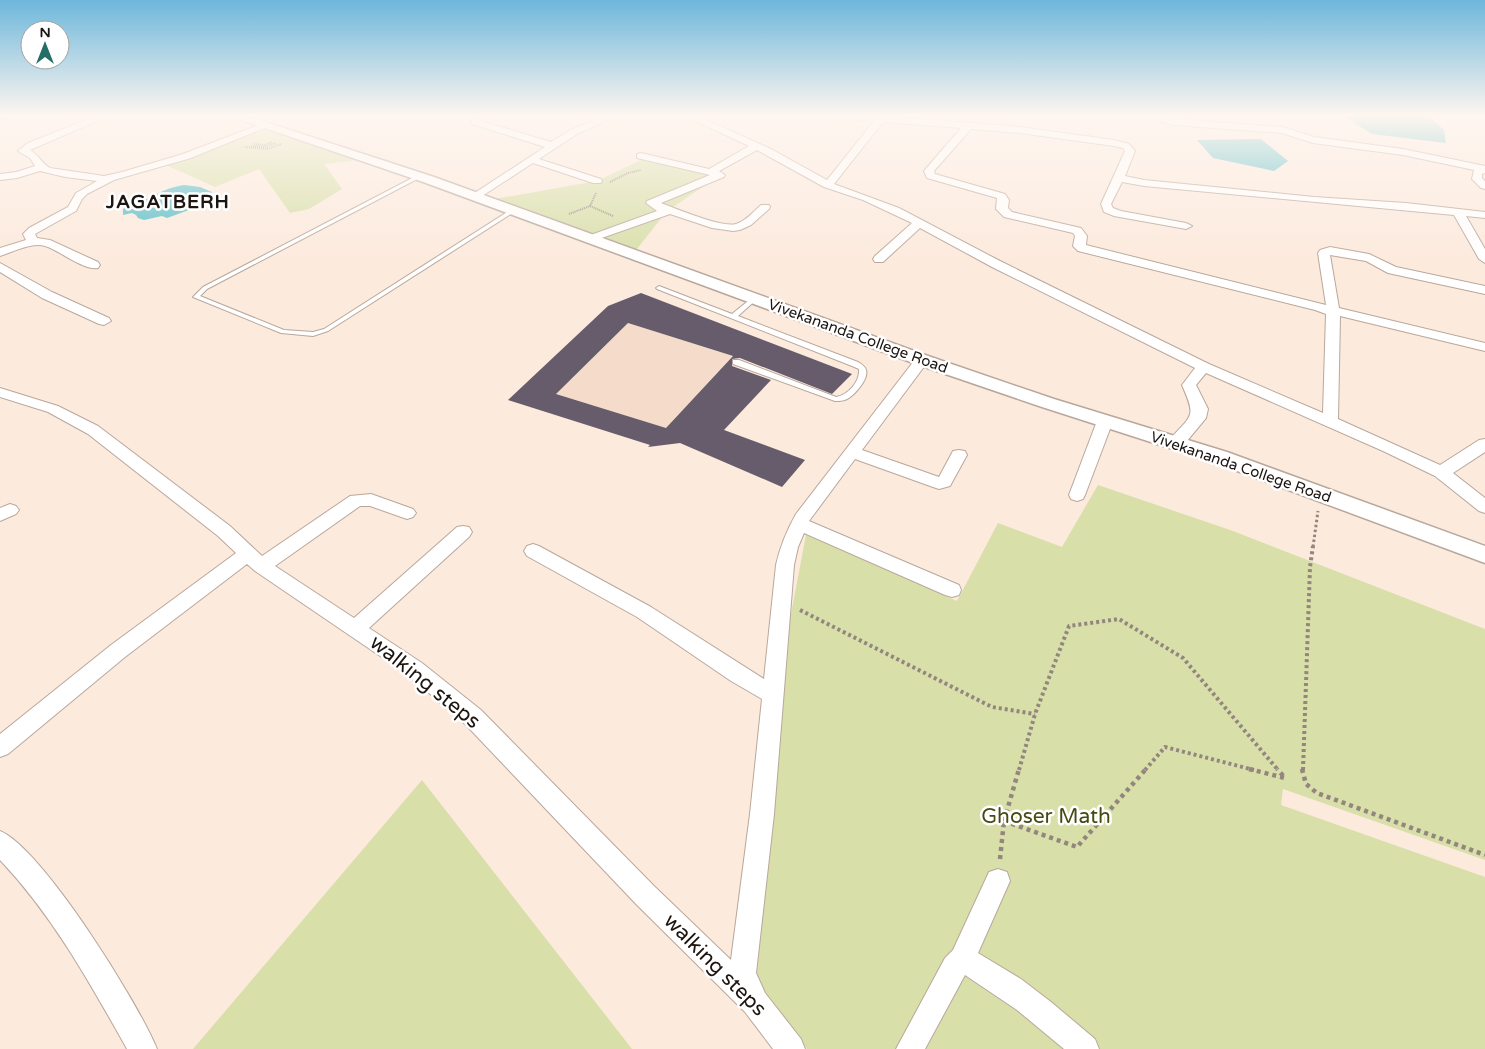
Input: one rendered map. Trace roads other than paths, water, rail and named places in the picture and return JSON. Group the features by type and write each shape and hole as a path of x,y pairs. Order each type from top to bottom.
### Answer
{"street":[{"path":"33,242 29,234 33,230 72,209 76,205 77,197 81,194 114,178 161,164"},
{"name":"Vivekananda College Road","path":"384,164 592,238 922,360 1176,443 1485,555"},
{"path":"475,196 527,164"},
{"path":"544,164 600,185"},
{"path":"651,203 720,175 675,164"},
{"path":"710,172 724,164"},
{"path":"789,164 828,185 875,201 988,260 1204,367 1441,472 1485,507"},
{"path":"828,185 845,164"},
{"path":"935,164 929,171 931,176 1000,196 1004,200 1002,209 1008,215 1077,230 1080,236 1079,246 1082,248 1485,347"},
{"path":"1125,164 1106,204 1106,208 1118,214 1186,226"},
{"path":"1461,164 1485,169"},
{"path":"0,177 17,175 41,167 80,176 104,179 114,178"},
{"path":"1484,185 1477,179 1477,172 1485,169"},
{"path":"1119,178 1158,185 1314,200 1406,206 1485,215"},
{"path":"651,203 708,223 733,229 744,225 765,207"},
{"path":"592,238 666,212 651,203"},
{"path":"1458,212 1485,259"},
{"path":"879,259 919,223"},
{"path":"0,252 33,242 46,242 94,265"},
{"path":"1326,309 1324,253 1326,251 1369,258 1392,270 1485,290"},
{"path":"0,267 47,295 104,321"},
{"path":"1326,309 1333,316 1330,422"},
{"path":"755,1002 743,974 762,814 782,600 789,547 799,524 922,360"},
{"path":"1176,443 1198,418 1200,409 1189,385 1204,367"},
{"name":"walking steps","path":"0,392 53,409 93,430 224,531 254,560 415,669 473,718 645,895 755,1002 791,1049"},
{"path":"1077,495 1104,421"},
{"path":"1441,472 1485,444"},
{"path":"852,452 939,483 944,482 959,454"},
{"path":"0,747 110,657 254,560 356,500 371,500 407,512"},
{"path":"799,524 952,590"},
{"path":"356,628 463,532"},
{"path":"533,551 644,612 738,675 773,695"},
{"path":"0,843 45,892 91,958 143,1049"},
{"path":"910,1049 954,967 962,959 998,881"},
{"path":"962,959 995,978 1061,1028 1085,1049"}],"lane":[{"path":"420,176 205,288 196,297 283,332 313,334 326,330 514,210"},
{"path":"660,288 855,364 861,367 863,372 862,377 849,395 835,399 736,362"},
{"path":"734,316 755,298"}],"water":[{"path":"1241,164 1284,164 1274,171"},
{"path":"184,185 200,187 212,192 208,197 211,199 200,206 167,218 162,216 144,220 132,213 123,215 123,209 129,205"}],"district":[{"name":"JAGATBERH","path":"168,202"}],"park label":[{"name":"Ghoser Math","path":"1046,816"}]}
